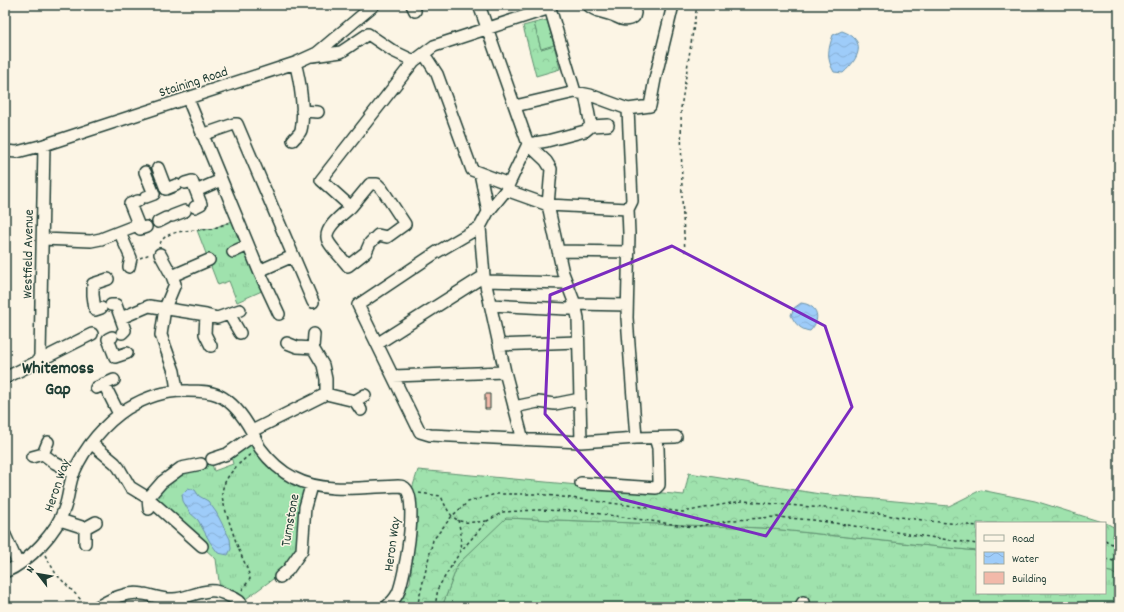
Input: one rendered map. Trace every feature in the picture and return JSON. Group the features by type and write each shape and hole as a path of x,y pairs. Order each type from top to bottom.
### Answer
{"street":[{"name":"Staining Road","path":"5,151 17,152 44,145 295,63 317,53 374,5"},
{"path":"479,5 528,144 546,161 550,169 548,205 563,273 575,304 578,318 581,442"},
{"path":"588,5 595,11 611,14"},
{"path":"515,106 580,93 628,109 650,106 654,79 673,5"},
{"path":"351,207 321,180 414,61 434,46 550,8 591,126"},
{"path":"311,56 341,52 368,34 392,51 414,61"},
{"path":"424,54 437,74 472,170 548,205 628,209"},
{"path":"293,140 301,130 302,111 300,76 295,63"},
{"path":"188,99 259,271 279,314"},
{"path":"628,109 632,201 628,209 627,305 636,438"},
{"path":"302,111 318,112"},
{"path":"202,135 240,122 293,256 313,302"},
{"path":"528,144 585,132 591,126 608,125"},
{"path":"528,144 508,187 488,212 480,227 437,252 358,305 420,432 430,435 581,442 636,438 676,438"},
{"name":"Westfield Avenue","path":"37,363 40,356 44,145"},
{"path":"158,168 166,189 192,181 201,204 165,219"},
{"path":"43,239 91,240 105,238 142,226 130,204 154,194 145,172"},
{"path":"480,173 488,212"},
{"path":"196,191 221,180"},
{"path":"370,184 377,184 382,189 405,224 387,237 378,235 370,243 366,252 348,266 328,241 327,233 332,225 351,207 370,184"},
{"path":"480,227 485,278 490,305 505,372 523,440"},
{"path":"120,232 130,262"},
{"path":"233,252 248,245"},
{"path":"558,250 628,252"},
{"path":"156,252 172,276 175,284 165,308 161,336 174,371 177,390"},
{"path":"259,271 293,256"},
{"path":"172,276 209,260"},
{"path":"377,344 485,278 567,283"},
{"path":"108,279 93,284 95,310 116,305 125,330 108,339 115,357 127,353"},
{"path":"490,305 570,309 575,304 627,305"},
{"path":"121,318 149,306 217,318 240,310"},
{"path":"229,314 240,333"},
{"path":"206,315 205,334 212,346"},
{"path":"5,378 92,334"},
{"path":"314,334 313,348 323,365 326,379 326,394"},
{"path":"499,345 578,342"},
{"path":"287,343 297,347 313,348"},
{"path":"393,376 505,372"},
{"path":"105,384 119,414"},
{"name":"Heron Way","path":"5,572 18,564 39,547 54,529 65,508 74,473 80,460 102,430 119,414 147,398 177,390 201,391 217,394 237,409 253,433 260,447 280,469 296,479 311,486 336,488 403,486 408,491 410,497 411,526 409,546 398,592 386,607"},
{"path":"212,459 227,454 253,433 326,394 358,406 365,395"},
{"path":"514,407 538,402 555,404 580,399"},
{"path":"580,483 656,488 659,485 659,480 658,448 656,438"},
{"path":"43,454 48,442"},
{"path":"92,443 119,468 130,487 202,546"},
{"path":"32,457 43,454"},
{"path":"43,454 54,463 74,473"},
{"path":"149,503 162,482 182,468 201,464"},
{"name":"Turnstone","path":"280,577 288,570 302,550 305,507 311,486"},
{"path":"60,520 84,528 96,522"},
{"path":"84,528 85,543"},
{"path":"5,535 18,564"},
{"path":"97,607 119,596 136,593 167,599 175,599 209,591 225,594 240,603"}],"path":[{"path":"685,252 682,199 682,108 697,5"},
{"path":"130,262 156,252 161,240 167,236 178,232 213,229 237,219"},
{"path":"240,603 250,579 249,572 239,550 221,495 234,468 260,447"},
{"path":"408,491 441,496 446,509 458,520 469,523 487,521"},
{"path":"417,607 433,540 452,516 468,502 496,494 538,494 682,512 742,501 857,511 976,526"},
{"path":"435,607 438,588 460,552 487,521 503,512 536,510 580,511 693,527 735,520 775,517 813,520 976,544"},
{"path":"458,520 461,534 460,552"},
{"path":"1106,541 1119,548"},
{"path":"39,547 56,574 88,607"},
{"path":"1106,559 1114,561 1119,565"}],"highlighted area":[{"path":"672,246 825,326 852,407 766,536 621,499 545,414 550,295"}],"green space":[{"path":"547,20 554,45 541,49 534,23"},
{"path":"534,23 541,49 554,45 560,69 536,76 523,26"},
{"path":"235,220 264,290 237,302 229,281 218,285 197,230 211,229"},
{"path":"254,439 306,486 299,545 277,576 243,601 220,589 216,559 205,549 204,542 154,496 181,471 212,464 214,471 233,464 231,456"},
{"path":"418,470 684,495 689,473 820,494 949,506 981,490 1035,501 1102,522 976,522 976,551 763,528 506,518 458,564 442,607 395,607 410,582 414,539 411,492"},
{"path":"505,518 763,528 976,551 976,594 1106,594 1106,571 1111,572 1119,577 1119,607 442,607 458,564"},
{"path":"1106,523 1119,530 1119,577 1111,572 1106,571"}],"water":[{"path":"842,31 855,39 858,45 857,56 849,68 843,73 834,72 829,58 830,45 833,35"},
{"path":"801,303 807,304 815,310 817,318 814,327 810,331 799,326 791,315 794,308"},
{"path":"188,488 195,490 199,496 208,501 216,512 230,539 231,549 228,555 218,553 198,520 190,513 183,501 182,494"}],"building":[{"path":"485,394 490,394 490,409 485,409"}],"district":[{"name":"Whitemoss Gap","path":"58,377"}]}
